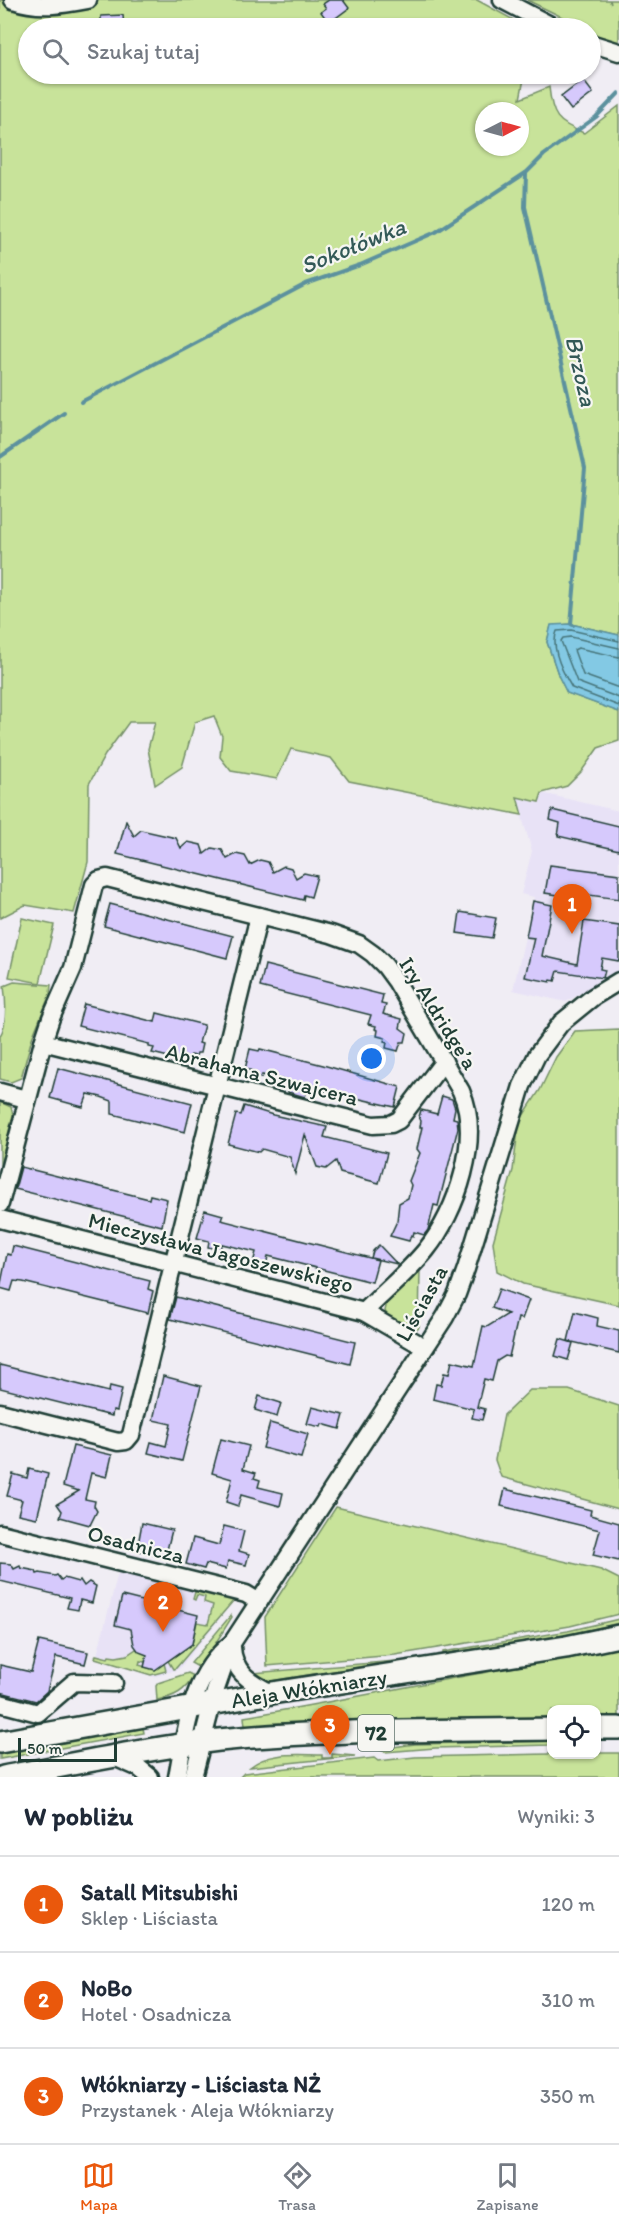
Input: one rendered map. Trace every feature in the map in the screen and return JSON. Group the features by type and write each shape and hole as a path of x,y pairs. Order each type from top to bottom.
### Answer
{"main road":[{"name":"Aleja Włókniarzy","path":"0,1742 272,1693 549,1650 619,1636"},
{"path":"601,1728 619,1728"},
{"name":"Aleja Włókniarzy","path":"3,1777 192,1744 329,1733 547,1729"}],"street":[{"path":"13,0 36,6 88,0"},
{"path":"502,0 537,18"},
{"path":"601,46 619,52"},
{"name":"Iry Aldridge’a","path":"43,1042 73,968 94,885 99,880 107,878 342,937 359,944 373,954 396,981 444,1061 464,1097 470,1123 464,1167 456,1194 442,1225 424,1253 364,1312"},
{"path":"0,1412 118,1442 126,1441 131,1435 259,916"},
{"name":"Liściasta","path":"177,1777 192,1744 201,1706 232,1643 445,1317 463,1280 522,1086 537,1055 571,1013 619,981"},
{"path":"0,1204 26,1099 43,1042"},
{"name":"Abrahama Szwajcera","path":"43,1042 383,1126 399,1120 444,1061"},
{"path":"0,1092 26,1099"},
{"name":"Mieczysława Jagoszewskiego","path":"0,1220 364,1312 424,1347"},
{"name":"Osadnicza","path":"0,1533 246,1594 259,1602"},
{"path":"232,1643 234,1662 242,1674 272,1693"},
{"path":"0,1703 38,1713 74,1682 114,1683"},
{"name":"Liściasta","path":"192,1744 193,1777"},
{"path":"114,1757 139,1768 150,1777"}],"shaded area":[{"path":"542,793 619,811 619,970 566,1002 513,990 534,897 521,894 532,851 516,797"},
{"path":"119,1569 237,1597 179,1669 154,1677 96,1659"}],"green space":[{"path":"0,0 477,0 510,18 18,18 18,84 523,84 520,99 549,87 554,112 562,122 584,133 619,106 619,635 571,624 551,626 547,642 567,693 619,712 619,741 598,748 581,772 567,786 542,793 539,802 517,797 522,815 349,781 331,758 291,749 277,779 231,771 220,757 222,736 214,716 195,722 182,767 155,785 148,749 155,722 129,722 105,755 89,784 88,862 74,913 25,905 0,918"},
{"path":"527,0 609,0 611,4 610,0 619,0 619,45 601,40 601,18 562,17"},
{"path":"22,918 54,925 40,983 9,977"},
{"path":"14,982 51,985 50,994 32,1038 21,1078 11,1082 0,1079 0,1036 5,1018 4,986"},
{"path":"619,1029 619,1305 523,1284 497,1271 493,1242 513,1170 519,1122 540,1090 556,1057 575,1031"},
{"path":"0,1102 11,1107 13,1115 0,1167"},
{"path":"417,1268 420,1270 419,1327 414,1331 388,1317 385,1311 388,1297"},
{"path":"530,1390 569,1390 619,1406 619,1509 501,1477 495,1460 504,1415"},
{"path":"336,1507 601,1570 619,1579 619,1614 570,1626 395,1655 267,1666 265,1617"},
{"path":"197,1591 234,1600 173,1669 168,1661 192,1644 197,1622 208,1624 213,1605 204,1602 205,1597 197,1595 195,1600 193,1599"},
{"path":"231,1615 232,1617 200,1668 191,1663"},
{"path":"619,1619 619,1623 571,1634 443,1654 443,1652 568,1631"},
{"path":"619,1647 619,1716 601,1716 601,1705 547,1705 547,1717 342,1721 245,1726 244,1717"},
{"path":"136,1649 147,1654 145,1662 140,1661 139,1665 155,1670 164,1663 166,1671 151,1675 95,1658 96,1655 108,1658 109,1656 127,1655"},
{"path":"396,1661 271,1681 252,1673"},
{"path":"188,1673 194,1676 187,1686 174,1695 157,1700 156,1686 158,1683"},
{"path":"143,1728 144,1733 0,1759 0,1754"},
{"path":"547,1741 547,1745 435,1748 385,1752 378,1749 415,1744"},
{"path":"601,1753 619,1753 619,1777 240,1777 244,1773 374,1758 378,1761 415,1757 547,1754 547,1759 601,1759"},
{"path":"332,1754 355,1756 250,1767 275,1756 322,1755 322,1758 332,1758"}],"water":[{"path":"571,624 619,635 619,712 567,693 547,642 551,625"}],"building":[{"path":"329,0 343,0 349,8 336,18 325,18 321,12 326,8 323,4"},
{"path":"123,15 123,18 101,18 101,16"},
{"path":"578,84 586,84 593,93 571,110 561,97"},
{"path":"552,810 619,826 619,850 558,836 560,823 550,820"},
{"path":"126,821 134,836 141,830 176,838 181,848 188,842 201,845 204,854 212,848 222,850 227,859 236,854 245,856 250,865 260,860 268,862 273,872 284,866 291,868 296,878 304,873 317,876 311,897 304,895 303,900 117,854"},
{"path":"550,865 619,874 619,899 566,892 565,896 545,893"},
{"path":"533,901 552,905 542,956 577,964 584,921 619,926 619,961 602,958 600,969 605,970 603,978 558,971 555,981 550,982 525,977 534,938 526,937"},
{"path":"110,904 233,936 227,958 104,926"},
{"path":"460,912 496,918 492,938 457,933"},
{"path":"265,965 383,995 381,1004 386,1005 383,1014 402,1019 400,1028 407,1033 405,1042 401,1042 398,1051 386,1048 387,1042 384,1041 385,1038 377,1036 376,1026 368,1024 371,1015 260,987"},
{"path":"84,1004 155,1022 157,1013 204,1025 199,1043 202,1044 200,1053 196,1056 191,1055 189,1062 152,1053 154,1048 149,1047 149,1044 78,1026"},
{"path":"250,1049 259,1051 260,1049 400,1087 395,1107 308,1087 305,1097 288,1092 290,1084 287,1081 262,1075 261,1078 251,1076 253,1071 245,1069"},
{"path":"58,1068 192,1103 185,1132 112,1114 112,1101 101,1097 88,1094 83,1107 50,1098"},
{"path":"442,1096 452,1099 455,1108 453,1118 457,1119 458,1128 438,1206 434,1205 428,1230 424,1235 414,1232 409,1241 390,1236 397,1221 399,1203 408,1198 411,1185 409,1181 420,1153 417,1149 422,1127 420,1127 419,1117 421,1110 437,1114"},
{"path":"244,1106 327,1127 324,1137 387,1153 379,1183 340,1173 336,1161 326,1169 317,1167 305,1135 295,1174 290,1157 262,1149 259,1152 228,1144 236,1114 241,1115"},
{"path":"21,1167 149,1199 150,1195 167,1199 162,1226 15,1189"},
{"path":"205,1210 223,1215 221,1220 378,1260 372,1282 268,1256 266,1266 253,1263 256,1252 222,1244 220,1250 208,1247 209,1241 197,1238"},
{"path":"379,1245 397,1264 371,1258 373,1251"},
{"path":"13,1246 150,1281 148,1289 153,1291 148,1313 23,1282 14,1281 11,1291 0,1288 7,1254 11,1255"},
{"path":"499,1289 529,1300 522,1319 518,1318 509,1357 505,1356 497,1361 492,1381 484,1379 477,1407 485,1409 482,1420 472,1418 474,1409 433,1399 436,1384 441,1385 444,1373 449,1374 452,1361 474,1366 483,1326 487,1327 508,1314 492,1308"},
{"path":"176,1297 355,1342 350,1364 170,1319"},
{"path":"575,1312 598,1318 597,1326 619,1331 619,1353 568,1341"},
{"path":"560,1339 573,1343 568,1360 555,1356"},
{"path":"0,1365 109,1392 110,1386 122,1389 117,1411 113,1410 112,1416 0,1388"},
{"path":"163,1376 201,1386 182,1461 148,1453 151,1442 166,1446 171,1424 153,1420"},
{"path":"259,1396 281,1403 277,1417 255,1410"},
{"path":"312,1407 344,1415 340,1429 322,1424 321,1427 307,1424"},
{"path":"270,1423 308,1434 301,1458 263,1448"},
{"path":"221,1439 249,1446 243,1469 256,1473 254,1478 260,1480 258,1487 283,1493 280,1506 241,1495 238,1506 226,1502 232,1479 212,1473"},
{"path":"73,1446 112,1455 107,1477 91,1473 85,1499 95,1501 94,1506 97,1511 90,1525 60,1517 62,1511 57,1504 79,1491 63,1486"},
{"path":"29,1469 48,1474 37,1518 18,1514 22,1500 7,1496 13,1474 27,1478"},
{"path":"505,1489 591,1510 590,1515 619,1523 619,1561 593,1555 600,1530 501,1506"},
{"path":"142,1523 172,1530 165,1558 137,1550"},
{"path":"224,1526 244,1531 239,1551 249,1554 246,1565 228,1561 226,1569 206,1564 204,1569 186,1564 193,1538 219,1545"},
{"path":"0,1563 11,1564 14,1569 20,1566 36,1571 37,1574 57,1575 61,1580 64,1578 78,1582 80,1580 84,1586 89,1582 96,1586 92,1603 80,1600 78,1610 67,1608 70,1598 0,1581"},
{"path":"122,1596 198,1615 192,1644 155,1670 144,1667 147,1655 139,1652 134,1645 131,1629 115,1625"},
{"path":"39,1641 88,1652 85,1664 56,1657 47,1691 36,1701 0,1692 0,1665 31,1672"}],"waterway":[{"name":"Sokołówka","path":"81,402 306,284 360,265 436,232 527,172 544,155 596,117 619,93"},
{"name":"Brzoza","path":"526,173 525,207 585,468 571,624 573,625"},
{"name":"Sokołówka","path":"0,457 64,413"}],"place":[{"name":"Satall Mitsubishi","path":"572,934"},
{"name":"NoBo","path":"163,1632"},
{"name":"Włókniarzy - Liściasta NŻ","path":"330,1755"}]}
